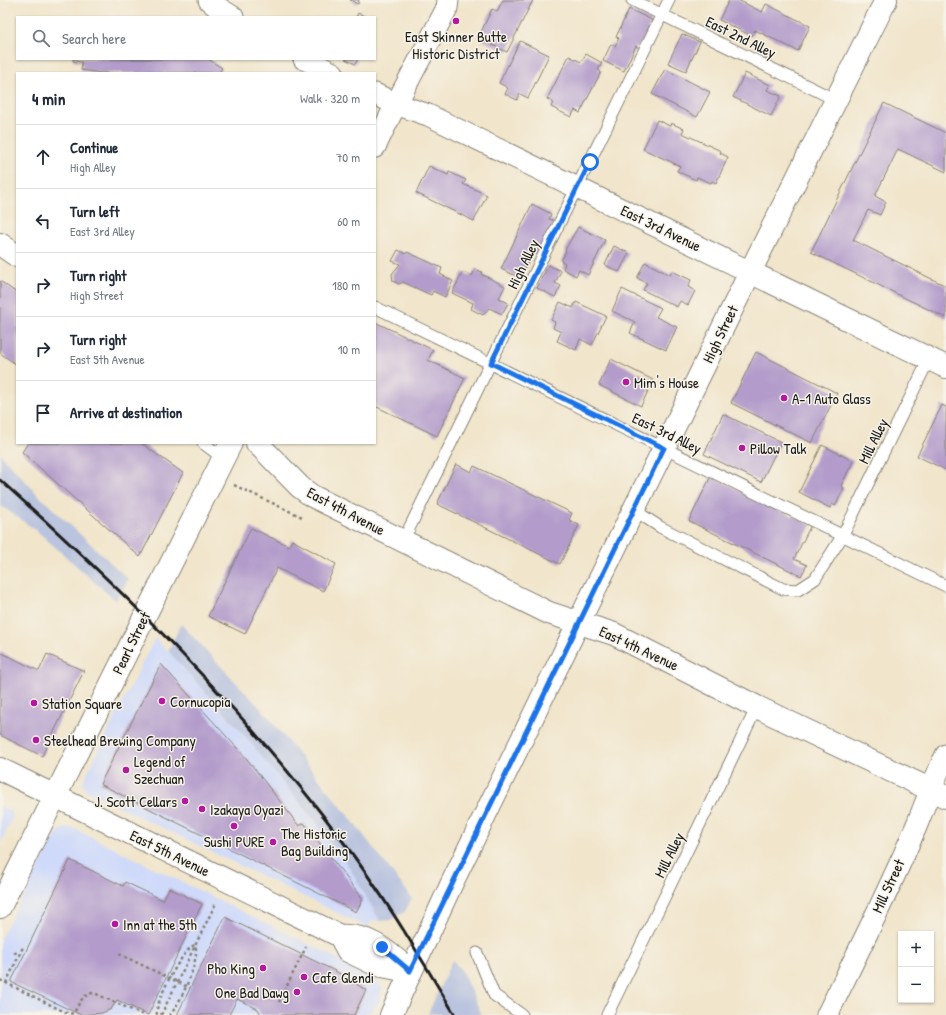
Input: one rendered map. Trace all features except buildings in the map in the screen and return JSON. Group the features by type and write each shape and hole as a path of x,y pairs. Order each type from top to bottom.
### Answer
{"street":[{"path":"209,0 231,16"},
{"name":"High Street","path":"391,1015 410,971 664,448 886,0"},
{"path":"376,145 450,3"},
{"path":"306,60 331,72"},
{"name":"East 3rd Avenue","path":"376,94 396,104 428,115 938,363"},
{"path":"0,244 16,255"},
{"name":"East 4th Avenue","path":"258,444 300,487 312,496 549,612 614,634 757,707 938,793"},
{"name":"Pearl Street","path":"0,907 227,450"},
{"name":"Mill Street","path":"827,1015 918,822 938,793 946,755"},
{"name":"East 5th Avenue","path":"0,769 340,936 348,951 377,964 410,971"}],"lane":[{"name":"East 2nd Alley","path":"632,0 836,100"},
{"name":"High Alley","path":"403,541 669,0"},
{"name":"East 3rd Alley","path":"376,307 946,586"},
{"name":"Mill Alley","path":"634,510 660,527 783,589 798,590 814,579 843,536 938,363"},
{"path":"206,444 227,450"},
{"name":"Mill Alley","path":"607,1015 757,707"},
{"path":"477,953 494,995 522,1015"}],"path":[{"path":"162,1015 216,903"},
{"path":"6,983 24,945"},
{"path":"157,1015 158,1005 178,962 190,946 196,945"},
{"path":"170,1015 193,970 198,950 196,945"},
{"path":"279,1002 306,947"},
{"path":"14,952 19,955"},
{"path":"119,954 190,988"},
{"path":"0,980 69,1014 74,1013 83,997 88,993 94,993 143,1015"}],"shaded area":[{"path":"0,454 37,494 128,579 116,601 36,530 0,505"},
{"path":"181,624 266,714 351,819 412,898 405,912 390,920 380,921 349,867 310,815 240,730 168,651"},
{"path":"155,638 240,730 310,815 349,867 380,921 372,921 368,928 87,791 83,784 85,777"},
{"path":"0,806 11,811 13,817 0,845"},
{"path":"73,828 375,977 382,988 380,1001 372,1011 361,1015 0,1015 0,939 55,836 60,830"},
{"path":"452,960 461,970 482,1015 428,1014"}],"railway":[{"path":"0,480 91,564 180,651 222,696 303,790 357,860 372,882 401,926 455,1015"}],"place":[{"name":"East Skinner Butte Historic District","path":"456,21"},
{"name":"Mim's House","path":"626,382"},
{"name":"A-1 Auto Glass","path":"784,398"},
{"name":"Pillow Talk","path":"742,448"},
{"name":"Cornucopia","path":"162,701"},
{"name":"Station Square","path":"34,703"},
{"name":"Steelhead Brewing Company","path":"36,740"},
{"name":"Legend of Szechuan","path":"126,770"},
{"name":"J. Scott Cellars","path":"185,801"},
{"name":"Izakaya Oyazi","path":"202,809"},
{"name":"Sushi PURE","path":"234,826"},
{"name":"The Historic Bag Building","path":"273,842"},
{"name":"Inn at the 5th","path":"115,924"},
{"name":"Pho King","path":"263,968"},
{"name":"Cafe Glendi","path":"304,977"},
{"name":"One Bad Dawg","path":"297,992"}],"route":[{"path":"382,947 410,971 664,448 491,363 590,162"}]}
